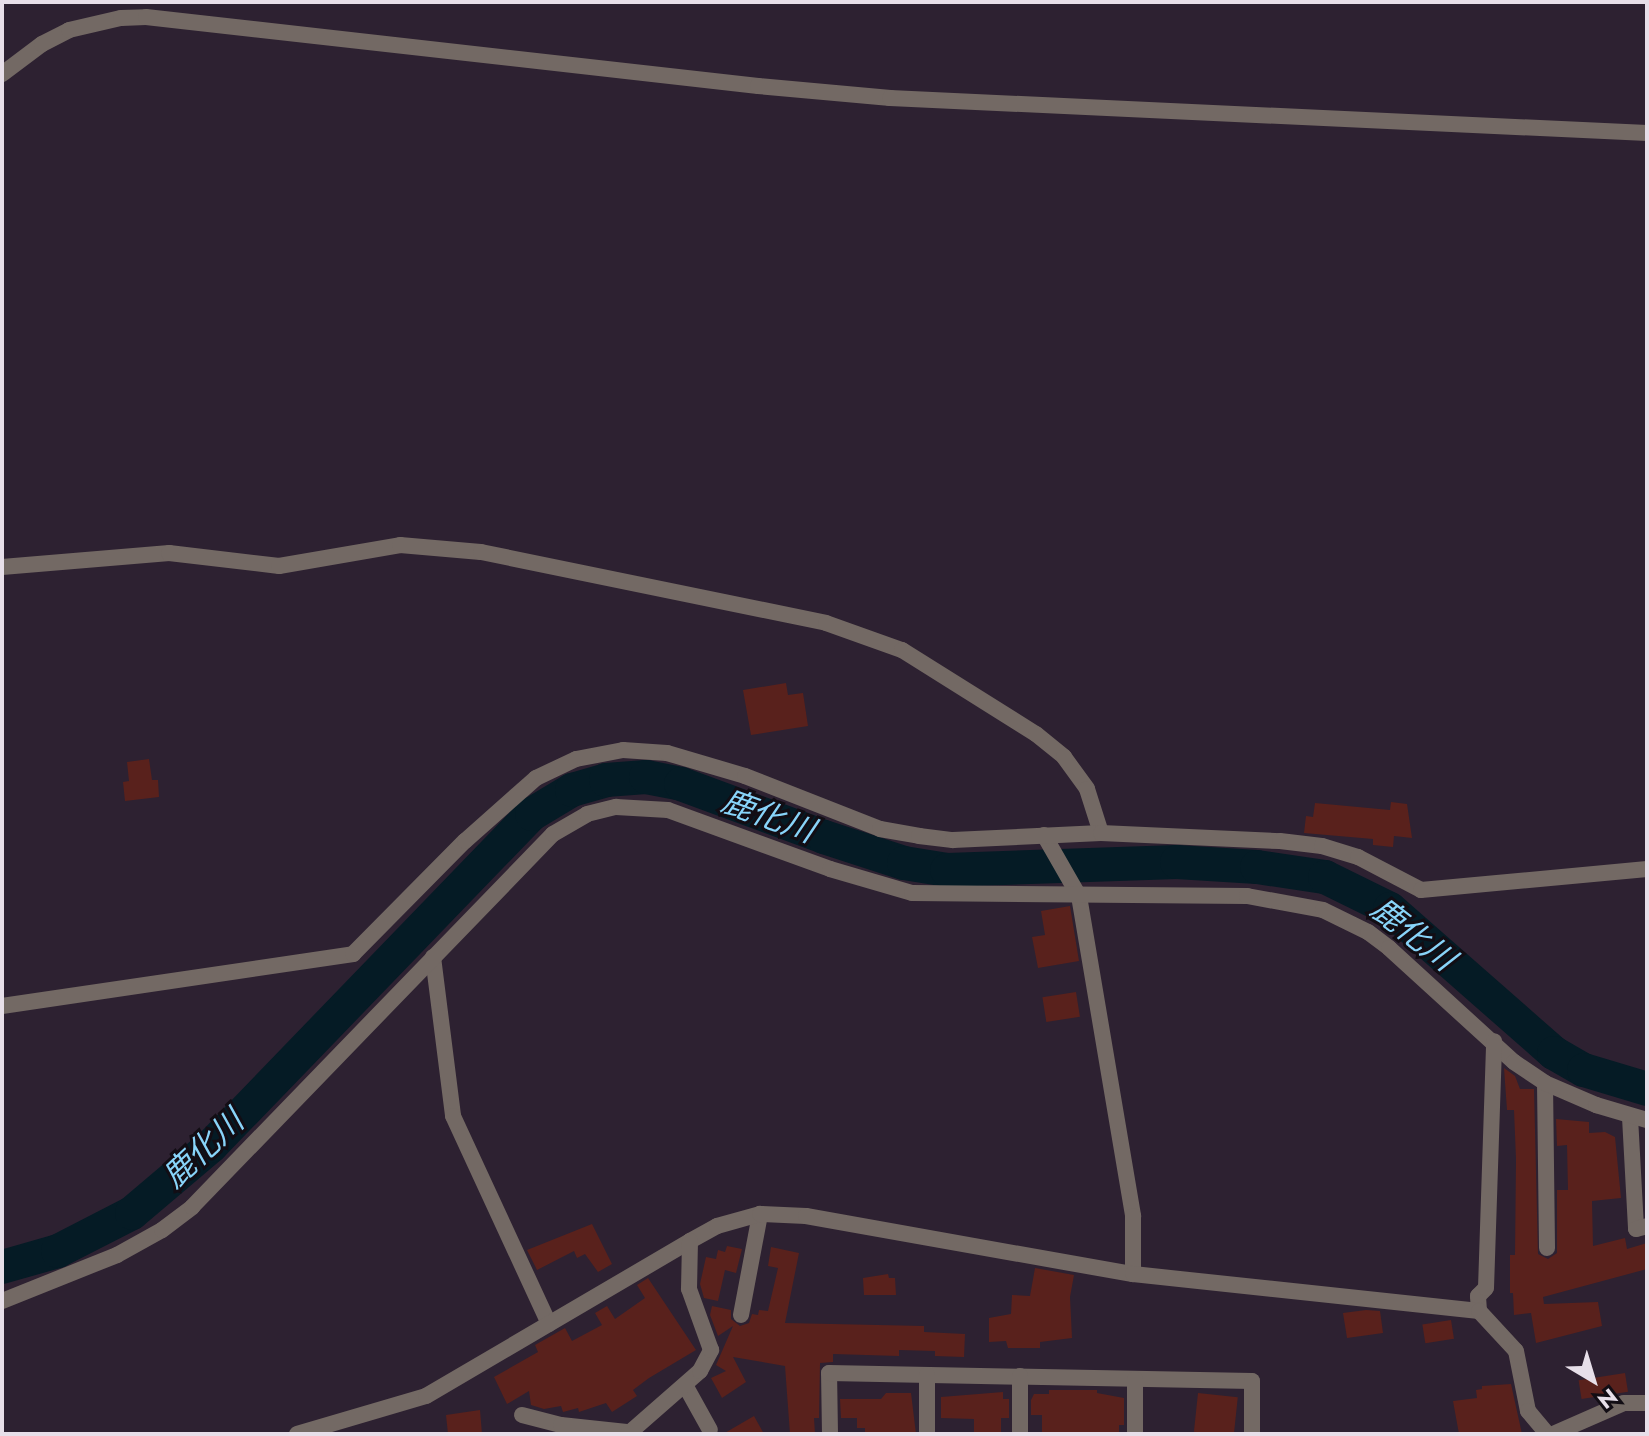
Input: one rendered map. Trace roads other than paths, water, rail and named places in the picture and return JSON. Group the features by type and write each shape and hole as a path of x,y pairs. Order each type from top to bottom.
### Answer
{"street":[{"path":"2,73 42,44 69,30 121,18 146,17 890,98 1647,133"},
{"path":"2,567 169,553 279,566 400,545 481,552 826,623 902,650 1036,734 1064,757 1087,789 1101,833"},
{"path":"2,1006 353,954 465,841 536,778 576,759 623,750 667,753 732,772 880,829 953,840 1047,839 1101,833 1322,846 1358,857 1421,890 1647,869"},
{"path":"2,1301 117,1255 182,1215 553,834 587,814 616,807 668,810 830,869 912,893 1247,896 1323,910 1368,932 1389,948 1514,1062 1545,1083 1639,1118 1636,1229 1647,1226"},
{"path":"1047,839 1079,896 1133,1216 1133,1274"},
{"path":"433,957 453,1116 549,1324"},
{"path":"1494,1041 1486,1288 1478,1296 1479,1311 1516,1351 1528,1411 1547,1434"},
{"path":"1545,1083 1547,1248"},
{"path":"297,1434 426,1396 717,1226 760,1214 806,1216 1133,1274 1479,1311"},
{"path":"741,1315 760,1214"},
{"path":"522,1415 561,1425 627,1433 685,1385 706,1363 711,1350 689,1289 690,1241"},
{"path":"830,1434 829,1373 1252,1381 1252,1434"},
{"path":"927,1375 927,1434"},
{"path":"1020,1376 1020,1434"},
{"path":"1135,1379 1135,1434"},
{"path":"685,1385 710,1430"},
{"path":"1553,1434 1624,1403 1647,1403"}],"waterway":[{"name":"鹿化川","path":"2,1267 58,1251 132,1213 211,1146 532,814 572,790 606,780 646,777 681,784 904,863 947,870 1177,862 1257,867 1325,877 1390,909 1554,1053 1584,1070 1647,1089"}]}
